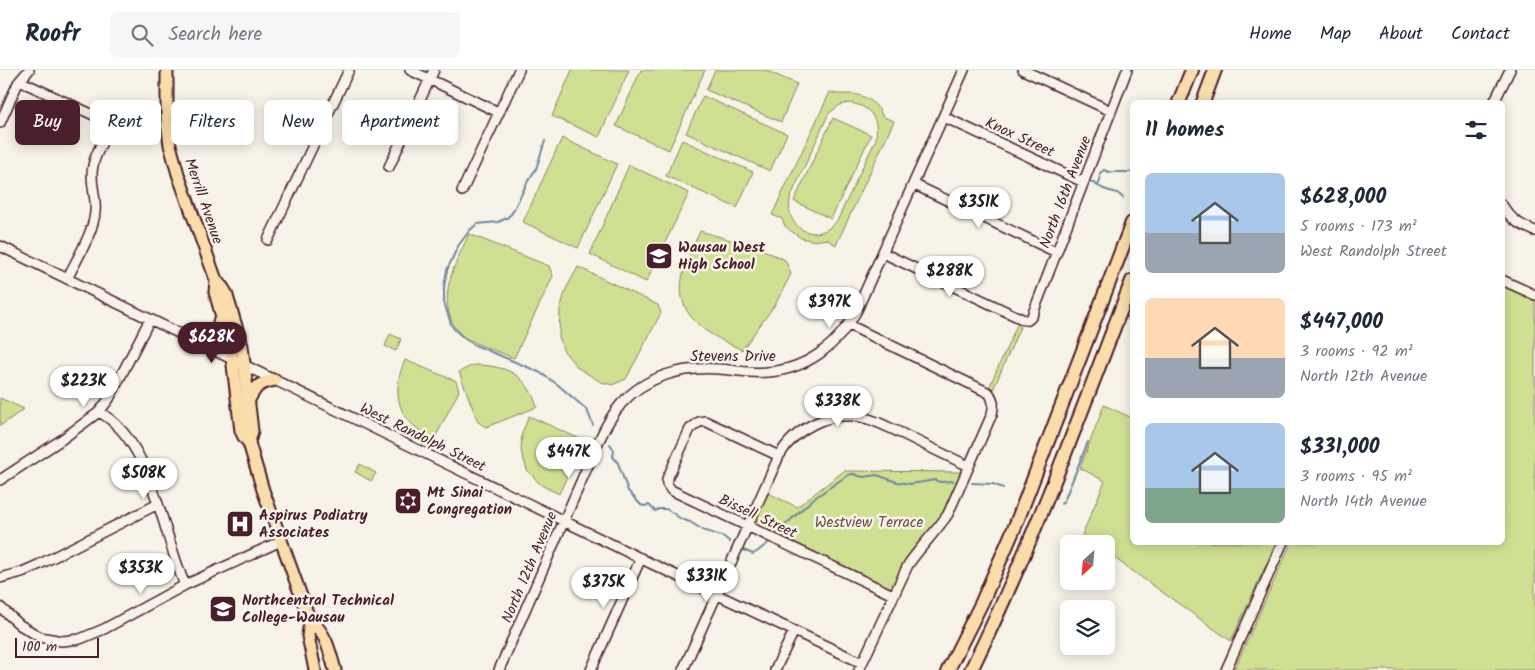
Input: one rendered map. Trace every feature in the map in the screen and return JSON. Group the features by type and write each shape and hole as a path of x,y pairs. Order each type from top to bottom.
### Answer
{"highway":[{"path":"1204,99 1216,70"},
{"path":"1204,99 1221,70"},
{"path":"1180,100 1190,74"},
{"path":"948,670 982,602 1016,524 1130,228"},
{"path":"972,670 1041,516 1130,287"}],"main road":[{"name":"Merrill Avenue","path":"167,70 167,122 170,145 178,174 216,280 224,289 229,301 242,346 252,432 249,443"},
{"name":"Merrill Avenue","path":"216,280 214,289 231,349 241,428 244,437 249,443 257,473 310,621 308,638 315,670"},
{"path":"203,346 211,345 220,334 219,305"},
{"path":"248,402 258,385 275,380"},
{"name":"Merrill Avenue","path":"310,621 316,625 322,634 335,670"},
{"path":"308,638 321,670"}],"street":[{"path":"0,123 20,81 29,70"},
{"path":"268,240 349,70"},
{"path":"410,70 498,112"},
{"path":"389,167 434,70"},
{"path":"462,191 519,70"},
{"name":"Stevens Drive","path":"596,447 608,423 622,403 634,392 660,377 681,370 698,368 755,373 782,370 802,364 820,354 832,344 849,325 964,70"},
{"path":"1022,70 1111,111"},
{"name":"North 16th Avenue","path":"883,253 1026,321 1032,316 1127,70"},
{"path":"1495,100 1510,70"},
{"path":"20,81 100,118 107,126 92,168 92,184 96,206 94,222 67,279"},
{"name":"Knox Street","path":"944,117 1083,182"},
{"path":"913,184 1056,252"},
{"path":"1505,210 1509,216 1535,232"},
{"name":"West Randolph Street","path":"0,246 244,366 794,631 861,667"},
{"path":"1505,281 1535,295"},
{"path":"0,480 99,412 109,399 150,319"},
{"path":"849,325 989,393 993,399 992,414 948,514 941,526 913,558 893,594 861,667"},
{"path":"99,412 114,420 130,440 140,457 185,585"},
{"path":"683,670 779,456 789,441 810,425 830,418 851,416 878,422 969,466"},
{"name":"Bissell Street","path":"779,456 705,421 699,422 690,429 667,479 667,484 671,490 893,594"},
{"name":"North 12th Avenue","path":"499,670 596,447"},
{"path":"0,578 38,565 158,504"},
{"path":"0,607 20,625 34,634 49,639 70,641 87,637 104,629 185,585 281,541"},
{"path":"1226,670 1282,545"},
{"path":"591,670 641,558"},
{"path":"775,670 794,631"}],"green space":[{"path":"572,70 629,70 599,137 552,116"},
{"path":"641,70 705,70 669,150 616,126"},
{"path":"715,70 765,70 797,84 781,122 706,90"},
{"path":"830,92 855,94 870,100 883,117 894,121 836,245 826,239 815,241 801,238 785,226 782,219 772,215","holes":["856,104 867,110 874,119 877,132 876,139 838,219 821,232 812,233 804,230 796,225 791,217 789,208 791,196 829,113 840,105"]},
{"path":"703,96 787,134 770,171 686,133"},
{"path":"833,118 871,135 831,219 794,201"},
{"path":"562,138 617,164 578,248 523,222"},
{"path":"682,140 753,172 737,208 666,176"},
{"path":"629,165 689,193 646,282 590,254"},
{"path":"700,231 761,249 785,260 791,274 776,303 742,350 701,327 690,316 684,304 681,292 684,268"},
{"path":"469,234 549,266 553,276 514,358 464,337 456,329 451,319 447,297 451,275"},
{"path":"578,267 658,305 661,313 626,379 612,385 601,382 578,368 563,350 559,336 560,309 566,289"},
{"path":"1505,285 1535,300 1535,670 1234,670 1290,545 1505,545"},
{"path":"1020,318 1023,320 990,394 987,392"},
{"path":"390,334 401,339 396,351 385,346"},
{"path":"405,360 456,381 459,391 435,438 413,425 405,416 400,406 398,385"},
{"path":"473,365 496,367 514,374 527,387 537,407 486,427 478,422 459,372"},
{"path":"0,398 24,409 0,426"},
{"path":"1104,405 1130,417 1130,545 1275,545 1231,641 1115,558 1115,535 1082,535 1105,481 1080,468"},
{"path":"529,416 580,439 582,444 559,494 541,485 527,470 521,451 522,433"},
{"path":"360,464 376,473 371,481 355,472"},
{"name":"Westview Terrace","path":"844,471 962,472 947,507 930,532 908,556 890,588 754,523 766,492 797,507"}],"waterway":[{"path":"545,141 536,169 512,213 507,218 498,222 477,224 458,246 447,270 444,302 451,324 465,339 539,372 557,384 587,410 593,425"},
{"path":"1098,185 1100,173 1104,170 1109,172 1130,172"},
{"path":"1091,182 1103,189 1117,193 1123,198"},
{"path":"1061,504 1064,501 1088,442"},
{"path":"610,444 614,450 613,457 618,463 628,491 641,505 649,505 655,511 666,509 681,519 703,530 724,537 730,542"},
{"path":"779,531 813,499 848,475 853,474 863,477 877,475 897,482 911,484 935,480 940,482 953,481"},
{"path":"972,483 993,484 1003,488"},
{"path":"743,550 753,554 768,543"}],"place":[{"name":"Wausau West High School","path":"659,256"},
{"name":"Mt Sinai Congregation","path":"408,501"},
{"name":"Aspirus Podiatry Associates","path":"240,524"},
{"name":"Northcentral Technical College-Wausau","path":"223,609"}]}
